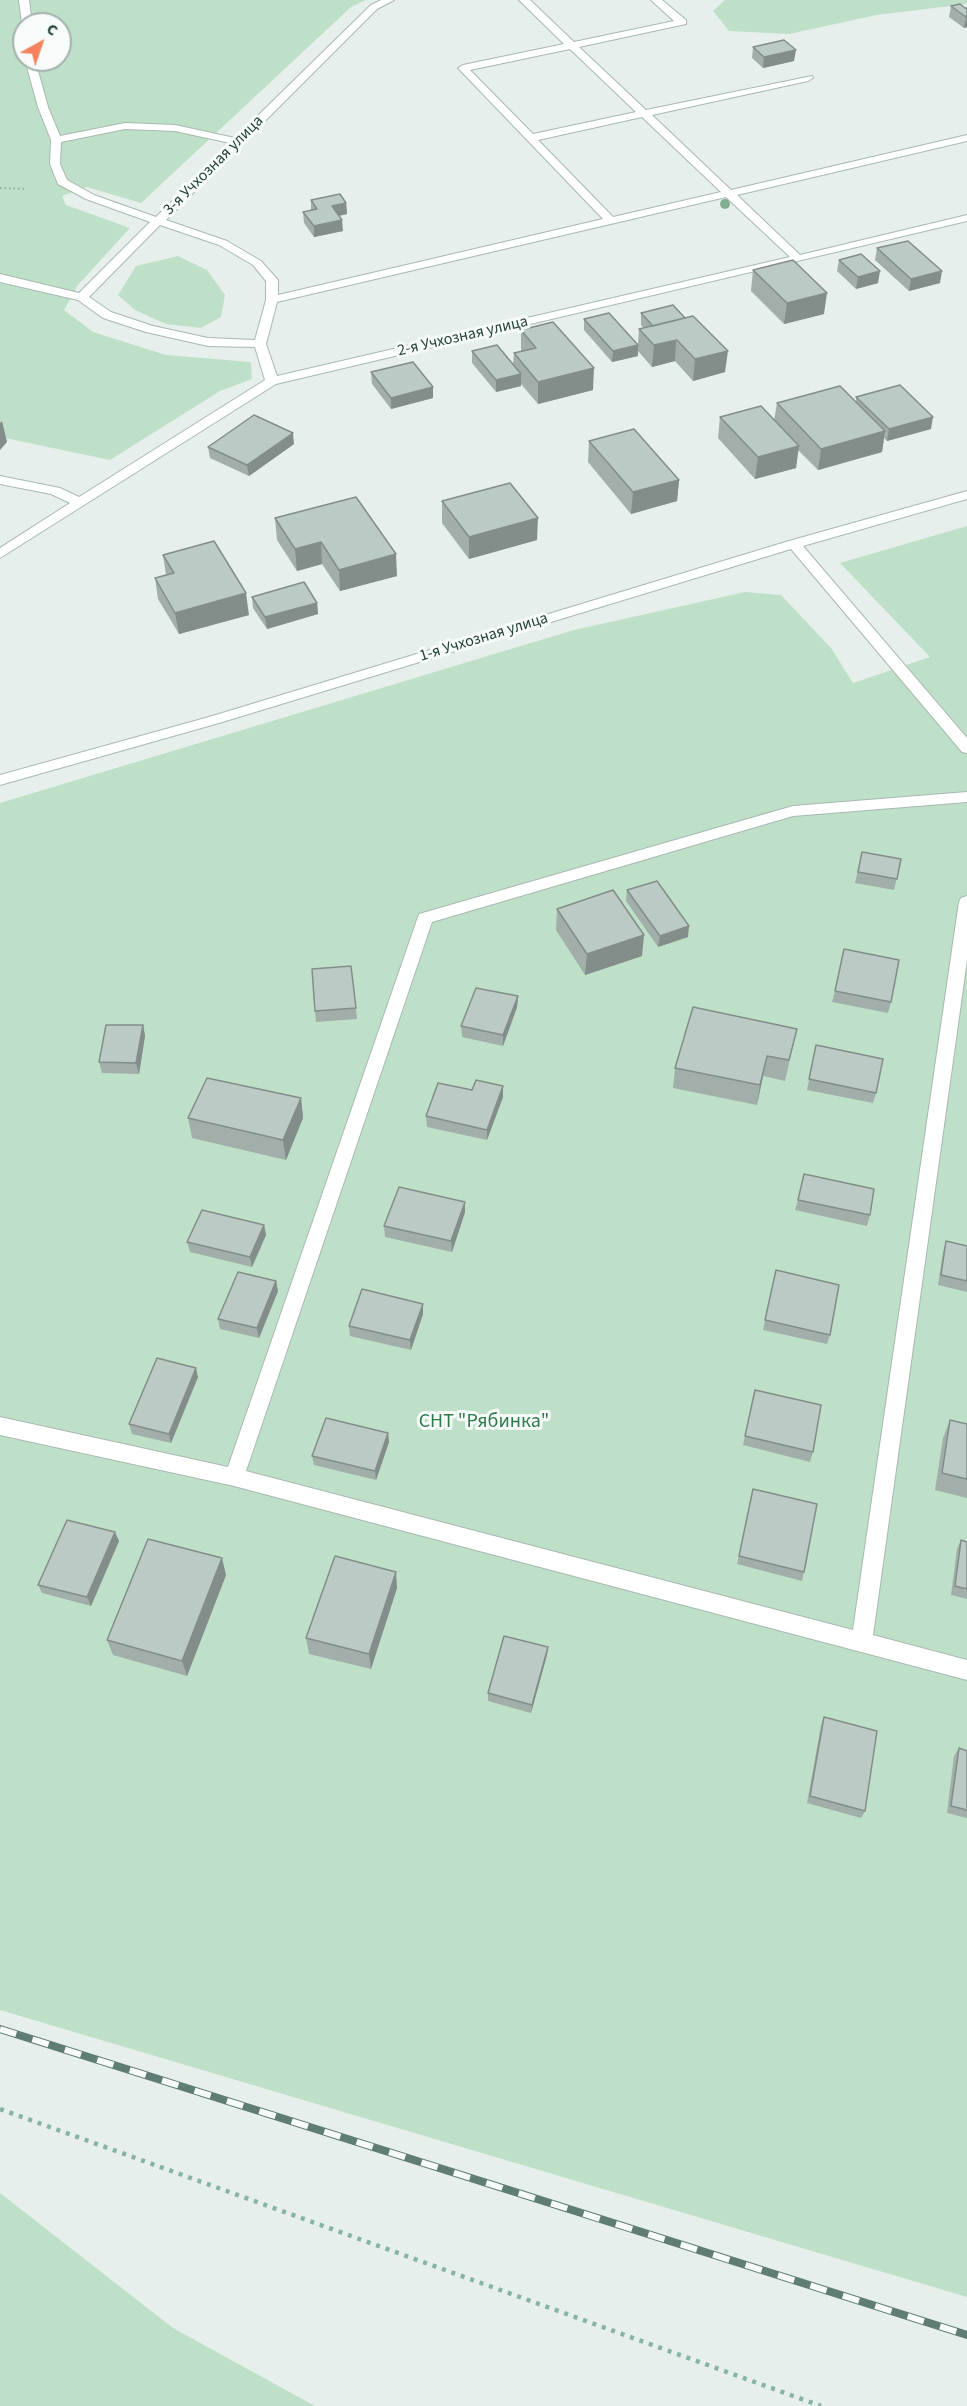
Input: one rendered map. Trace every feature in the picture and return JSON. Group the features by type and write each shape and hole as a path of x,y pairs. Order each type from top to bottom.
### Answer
{"street":[{"name":"3-я Учхозная улица","path":"260,344 272,300 272,280 257,263 223,243 158,221 374,7 389,0"},
{"path":"524,0 798,259"},
{"path":"611,221 463,68 682,22 656,0"},
{"path":"33,72 43,107 56,140 55,164 62,182 90,197 158,221 82,297"},
{"path":"531,138 808,78"},
{"path":"56,140 125,126 175,128 238,142"},
{"path":"272,300 967,138"},
{"name":"2-я Учхозная улица","path":"0,554 226,408 272,381 967,218"},
{"path":"0,278 82,297 107,315 150,329 208,342 260,344 272,381"},
{"path":"0,480 55,491 79,502"},
{"name":"1-я Учхозная улица","path":"0,780 214,720 794,544 967,495"},
{"path":"794,544 967,748"},
{"path":"234,1477 425,918 793,811 967,797"},
{"path":"861,1642 967,902"},
{"path":"0,1426 234,1477 967,1670"}],"path":[{"path":"0,2109 821,2406"}],"green space":[{"path":"0,0 366,0 351,7 141,203 87,187 62,196 66,205 130,228 78,285 64,310 93,332 166,355 251,362 252,379 220,391 110,460 0,437"},
{"path":"725,0 967,0 967,4 877,15 789,34 729,31 713,11"},
{"path":"178,256 207,270 225,295 221,317 201,328 166,324 135,310 118,295 136,266"},
{"name":"СНТ \"Рябинка\"","path":"967,526 967,2297 0,2010 0,803 574,630 745,592 781,595 831,648 853,683 930,657 840,563"},
{"path":"0,2193 173,2328 315,2406 0,2406"}],"building":[{"path":"960,4 967,8 967,17 951,6"},
{"path":"784,40 796,50 764,57 753,47"},
{"path":"340,194 346,203 332,206 342,220 314,226 303,212 317,209 311,200"},
{"path":"908,241 942,271 911,279 877,248"},
{"path":"861,254 880,271 858,277 839,260"},
{"path":"793,260 827,293 787,303 753,270"},
{"path":"673,305 685,318 653,326 641,313"},
{"path":"609,313 638,345 613,351 584,319"},
{"path":"693,316 728,351 695,359 677,340 654,345 639,329"},
{"path":"553,322 594,368 538,382 514,353 536,348 521,330"},
{"path":"497,345 521,374 496,380 472,351"},
{"path":"413,362 433,387 391,398 371,372"},
{"path":"900,385 933,417 889,429 856,397"},
{"path":"840,386 885,431 821,449 777,403"},
{"path":"761,406 799,446 758,457 720,417"},
{"path":"254,415 293,433 247,465 208,447"},
{"path":"634,429 679,480 633,492 589,441"},
{"path":"510,483 538,518 469,537 442,501"},
{"path":"356,497 396,554 339,570 321,542 295,549 275,518"},
{"path":"214,541 246,593 175,613 155,578 174,573 163,555"},
{"path":"304,582 317,603 265,617 252,597"},
{"path":"862,852 901,859 897,879 858,872"},
{"path":"657,881 689,926 660,936 627,890"},
{"path":"613,890 644,935 587,954 557,909"},
{"path":"844,949 899,960 891,1002 835,991"},
{"path":"351,966 356,1008 315,1011 312,969"},
{"path":"476,988 518,996 503,1035 461,1026"},
{"path":"693,1007 797,1029 789,1060 767,1056 760,1085 675,1068"},
{"path":"106,1025 143,1025 136,1063 99,1062"},
{"path":"816,1045 883,1059 876,1093 809,1079"},
{"path":"207,1078 301,1098 283,1140 188,1118"},
{"path":"476,1080 503,1086 487,1130 426,1116 438,1083 472,1090"},
{"path":"804,1174 874,1189 870,1215 798,1200"},
{"path":"399,1187 465,1202 451,1241 384,1226"},
{"path":"202,1210 264,1225 250,1257 187,1242"},
{"path":"946,1241 967,1246 967,1281 941,1275"},
{"path":"776,1270 839,1285 830,1335 765,1320"},
{"path":"238,1272 276,1281 257,1328 218,1319"},
{"path":"362,1289 423,1304 410,1340 349,1326"},
{"path":"157,1358 196,1368 169,1434 129,1424"},
{"path":"755,1390 821,1405 813,1452 745,1436"},
{"path":"326,1418 388,1433 375,1471 312,1456"},
{"path":"950,1420 967,1424 967,1479 942,1473"},
{"path":"753,1489 817,1504 804,1572 739,1556"},
{"path":"67,1520 115,1532 87,1597 38,1585"},
{"path":"148,1539 222,1558 182,1661 107,1640"},
{"path":"961,1540 967,1542 967,1589 955,1586"},
{"path":"335,1556 396,1572 369,1654 306,1638"},
{"path":"504,1636 548,1647 532,1705 488,1693"},
{"path":"824,1717 877,1731 865,1811 810,1796"},
{"path":"959,1748 967,1751 967,1810 951,1806"}],"railway":[{"path":"0,2029 967,2335"}]}
